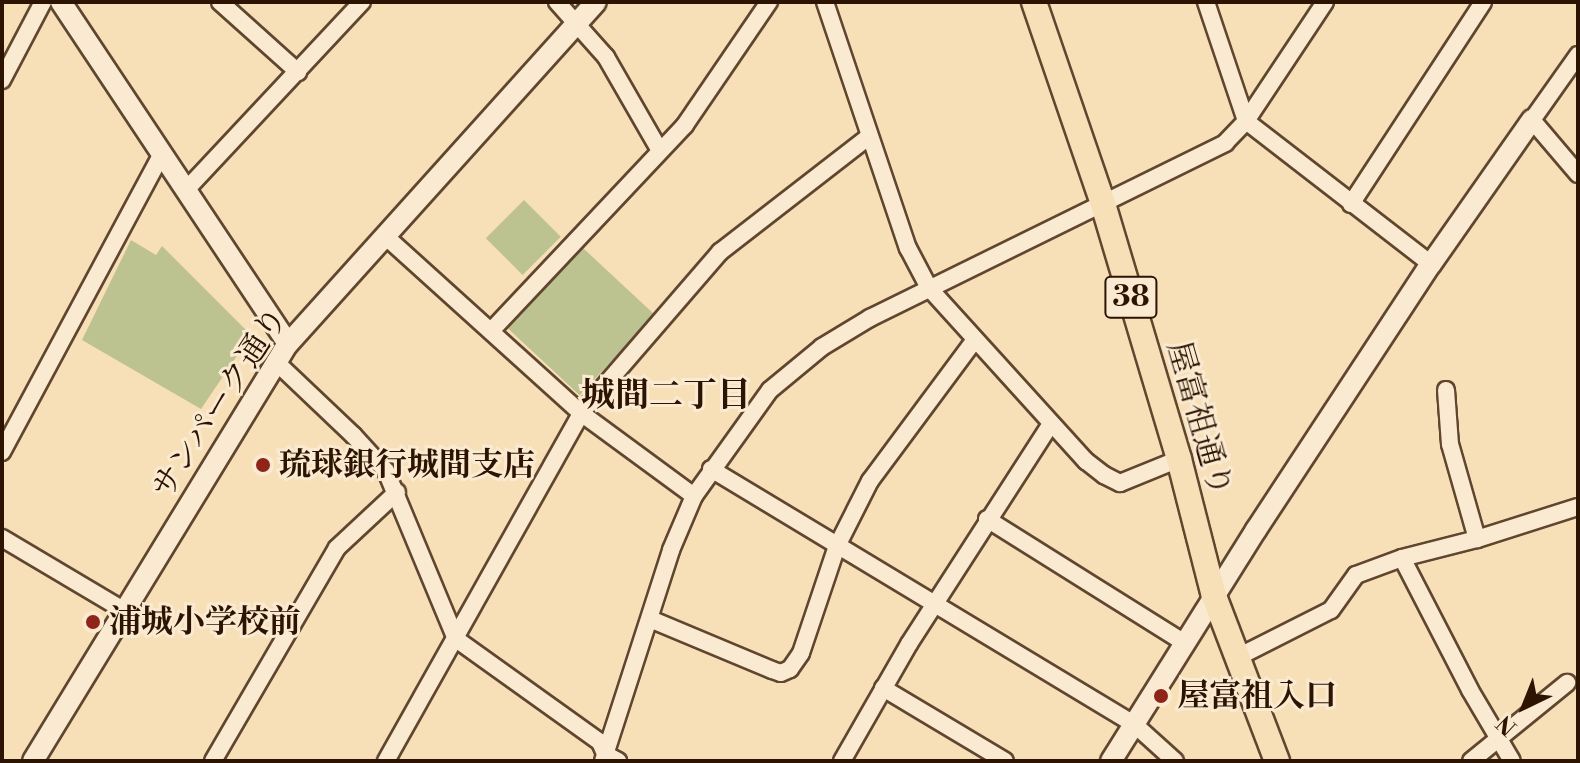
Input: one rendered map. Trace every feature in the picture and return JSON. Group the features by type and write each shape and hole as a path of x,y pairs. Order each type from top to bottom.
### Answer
{"main road":[{"name":"屋富祖通り","path":"1034,2 1103,204 1179,459 1214,596 1277,761"}],"street":[{"path":"2,80 43,2"},
{"path":"61,2 288,344"},
{"path":"220,2 298,72"},
{"path":"185,191 362,2"},
{"path":"557,2 606,57 660,151"},
{"name":"サンパーク通り","path":"33,761 275,361 384,235 596,2"},
{"path":"491,331 703,101 769,2"},
{"path":"825,2 868,137 908,248 929,288 1086,461 1120,483 1179,459"},
{"path":"1206,2 1246,121 1431,264"},
{"path":"609,759 671,550 694,496 770,390 801,363 870,318 1225,143 1246,121 1325,2"},
{"path":"1351,204 1483,2"},
{"path":"1111,761 1214,596 1431,264 1578,55"},
{"path":"1532,120 1578,174"},
{"path":"386,761 581,413 720,252 868,137"},
{"path":"2,452 161,156"},
{"path":"384,235 581,413 694,496"},
{"path":"650,619 781,673 790,669 801,653 837,546 870,481 974,341"},
{"path":"275,361 371,453 397,492 456,639 491,667 600,742 609,759"},
{"path":"1446,390 1450,444 1477,539"},
{"path":"842,761 987,519 1051,424"},
{"path":"711,469 1134,724 1175,761"},
{"path":"213,761 337,548 397,492"},
{"path":"1236,658 1331,610 1356,575 1402,558 1477,539 1578,507"},
{"path":"987,519 1185,643"},
{"path":"2,538 125,611"},
{"path":"1402,558 1470,690 1512,761"},
{"path":"1471,761 1567,683"},
{"path":"883,688 1005,761"}],"green space":[{"path":"524,200 561,237 523,275 486,238"},
{"path":"131,240 156,255 162,246 251,335 201,409 82,340"},
{"path":"583,248 655,315 580,395 508,328"}],"place":[{"name":"琉球銀行城間支店","path":"263,465"},
{"name":"浦城小学校前","path":"93,622"},
{"name":"屋富祖入口","path":"1161,696"}],"district":[{"name":"城間二丁目","path":"666,397"}]}
